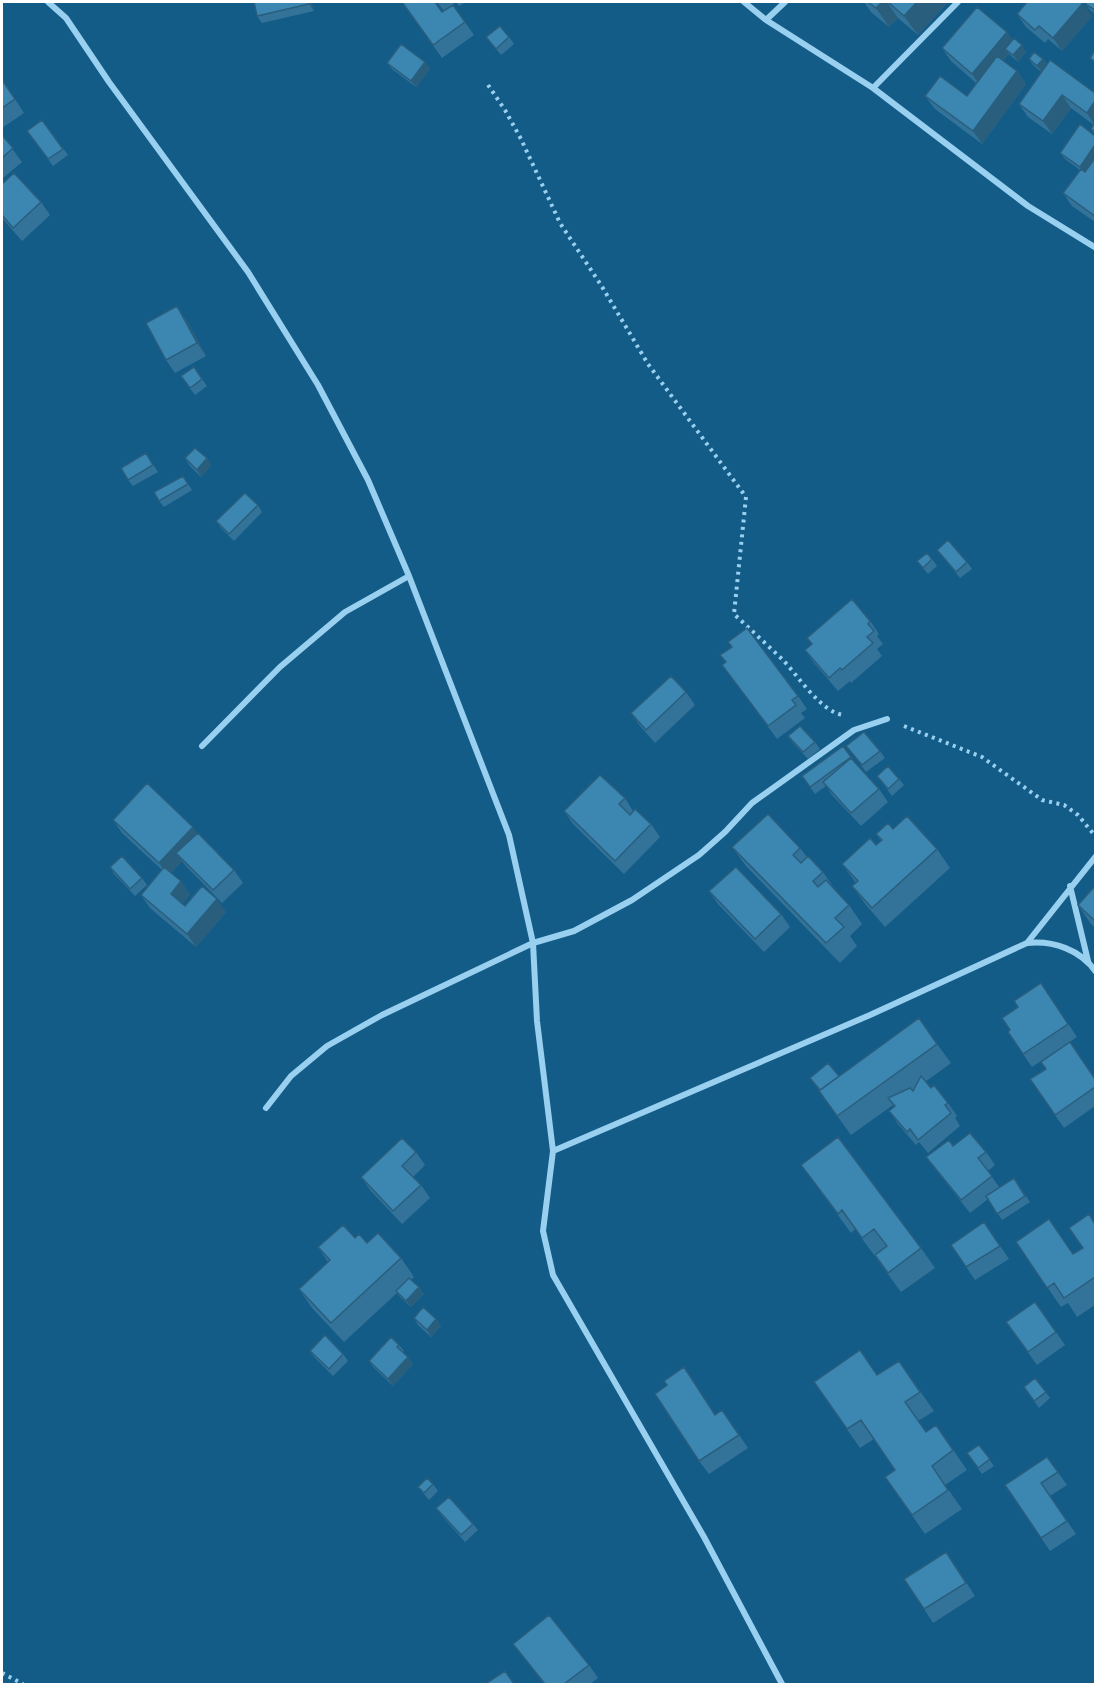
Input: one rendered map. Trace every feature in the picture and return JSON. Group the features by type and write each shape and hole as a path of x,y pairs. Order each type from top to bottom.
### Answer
{"street":[{"path":"48,2 66,18 109,82 248,272 318,385 368,480 409,576 509,836 533,943 537,1020 553,1151 543,1231 553,1275 704,1537 783,1684"},
{"path":"744,2 766,20 873,88 1028,206 1095,248"},
{"path":"766,20 785,2"},
{"path":"873,88 958,2"},
{"path":"202,746 280,667 345,612 409,576"},
{"path":"266,1108 291,1076 327,1046 382,1015 533,943 574,931 632,900 699,855 752,803 854,730 886,719"},
{"path":"1027,943 1095,856"},
{"path":"1070,886 1088,961 1095,972"},
{"path":"553,1151 870,1016 1027,943 1044,941 1058,945 1088,961"}],"path":[{"path":"488,85 521,139 560,223 601,285 648,364 746,497 734,614 784,662 817,700 838,715 848,716"},
{"path":"886,719 982,757 1042,800 1064,805 1078,815 1095,837"},
{"path":"2,1673 23,1684"}],"building":[{"path":"254,2 308,2 309,4 257,16"},
{"path":"402,2 435,2 442,12 453,5 465,22 433,45"},
{"path":"868,2 882,2 876,8"},
{"path":"888,2 917,2 904,16"},
{"path":"1027,2 1083,3 1053,38 1039,26 1035,30 1017,14"},
{"path":"1095,2 1095,10 1085,4"},
{"path":"977,7 1007,32 972,74 942,48"},
{"path":"500,26 509,37 496,49 486,37"},
{"path":"1014,38 1022,45 1013,55 1005,49"},
{"path":"401,44 425,62 411,81 387,63"},
{"path":"1095,50 1095,62 1090,58"},
{"path":"1034,52 1043,59 1037,66 1029,59"},
{"path":"997,56 1017,71 973,131 925,96 940,76 967,96"},
{"path":"1050,60 1095,93 1095,101 1087,113 1062,95 1043,121 1019,104"},
{"path":"2,80 15,99 2,108"},
{"path":"42,120 63,149 48,159 27,131"},
{"path":"1080,124 1095,136 1095,145 1080,167 1060,153"},
{"path":"2,135 13,148 2,158"},
{"path":"1095,158 1095,216 1063,193 1081,169 1085,172"},
{"path":"14,173 41,202 13,228 2,215 2,184"},
{"path":"177,306 197,343 166,360 146,323"},
{"path":"194,367 202,379 190,388 181,376"},
{"path":"195,448 207,458 197,470 185,458"},
{"path":"146,453 153,465 128,480 121,468"},
{"path":"183,476 188,484 159,501 154,492"},
{"path":"245,493 258,505 229,534 216,521"},
{"path":"948,540 967,562 956,572 937,550"},
{"path":"927,553 932,559 923,568 917,561"},
{"path":"852,599 870,621 868,624 874,631 867,637 873,643 842,670 840,668 829,678 805,650 812,644 807,638"},
{"path":"747,628 798,696 792,700 796,705 768,726 722,665 726,662 720,655 732,647 728,642"},
{"path":"671,676 686,692 646,730 631,713"},
{"path":"800,726 815,742 803,752 788,736"},
{"path":"864,732 880,751 862,765 846,746"},
{"path":"843,746 851,757 810,787 802,776"},
{"path":"851,758 879,789 851,813 823,782"},
{"path":"888,766 899,779 888,789 877,776"},
{"path":"600,775 625,798 619,804 630,815 635,809 651,824 615,861 564,811"},
{"path":"147,783 193,827 159,863 113,820"},
{"path":"768,814 800,848 793,855 801,863 808,856 823,872 813,881 818,887 826,880 849,905 835,918 844,927 826,943 732,847"},
{"path":"907,816 937,849 872,908 852,886 858,881 842,864 870,838 876,845 882,840 876,834 888,823 893,829"},
{"path":"198,833 234,870 213,890 176,853"},
{"path":"122,856 142,878 130,889 110,867"},
{"path":"164,867 181,881 171,894 185,906 202,886 217,899 187,934 141,895"},
{"path":"736,867 781,914 755,939 709,891"},
{"path":"1095,886 1095,921 1078,905"},
{"path":"1041,983 1068,1024 1023,1054 1008,1032 1010,1030 1002,1018 1018,1007 1014,1001"},
{"path":"919,1018 937,1044 837,1116 819,1091"},
{"path":"1070,1042 1095,1079 1095,1087 1055,1115 1030,1079 1046,1069 1041,1062"},
{"path":"828,1063 839,1076 820,1090 810,1078"},
{"path":"921,1076 931,1088 934,1085 948,1103 945,1105 951,1113 918,1140 910,1129 907,1132 889,1111 895,1106 888,1098 910,1088 913,1091"},
{"path":"970,1133 986,1152 978,1158 992,1176 961,1200 926,1157 949,1140 953,1146"},
{"path":"838,1137 921,1248 888,1273 875,1255 887,1246 874,1229 862,1238 842,1210 838,1214 801,1165"},
{"path":"402,1138 416,1152 402,1166 421,1185 393,1211 361,1177"},
{"path":"1014,1178 1025,1196 997,1214 986,1196"},
{"path":"1089,1214 1095,1224 1095,1277 1064,1298 1054,1283 1047,1288 1016,1242 1049,1219 1073,1254 1083,1248 1069,1228"},
{"path":"984,1222 1000,1246 966,1267 951,1245"},
{"path":"343,1225 355,1238 359,1234 367,1243 378,1233 401,1258 331,1323 299,1289 330,1260 318,1247"},
{"path":"409,1278 419,1287 406,1301 396,1291"},
{"path":"1035,1302 1056,1332 1028,1352 1006,1322"},
{"path":"423,1307 436,1319 427,1330 414,1318"},
{"path":"325,1335 343,1354 329,1369 310,1351"},
{"path":"391,1337 399,1345 397,1347 408,1357 388,1379 369,1361"},
{"path":"860,1350 877,1375 899,1361 920,1392 905,1402 926,1432 936,1425 953,1450 932,1466 948,1490 912,1515 885,1477 895,1470 861,1420 847,1429 814,1382"},
{"path":"684,1367 715,1415 722,1410 739,1435 699,1461 655,1394 667,1385 664,1381"},
{"path":"1035,1378 1046,1392 1034,1401 1024,1387"},
{"path":"979,1445 990,1459 978,1468 967,1453"},
{"path":"1047,1457 1058,1472 1041,1483 1067,1521 1041,1538 1005,1485"},
{"path":"427,1478 433,1484 424,1493 418,1487"},
{"path":"449,1497 473,1524 461,1535 436,1508"},
{"path":"946,1552 966,1583 924,1609 904,1579"},
{"path":"549,1615 589,1665 564,1684 545,1684 513,1644"},
{"path":"505,1671 514,1684 485,1684"}]}
